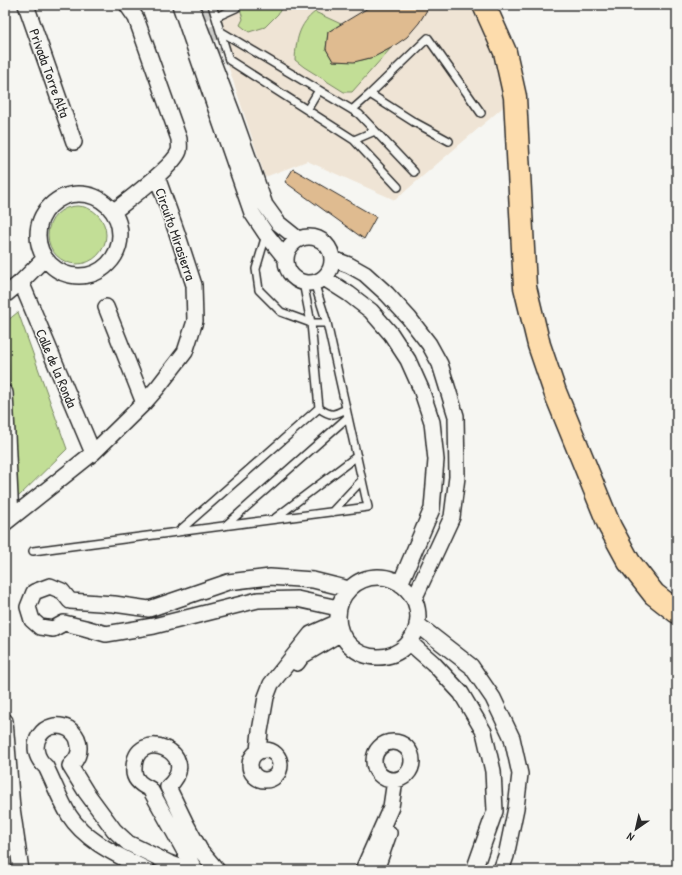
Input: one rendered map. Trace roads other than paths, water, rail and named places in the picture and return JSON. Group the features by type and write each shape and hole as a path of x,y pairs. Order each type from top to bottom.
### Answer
{"highway":[{"path":"484,5 505,52 514,97 525,287 539,345 555,392 610,527 629,562 654,594 677,612"}],"street":[{"name":"Privada Torre Alta","path":"26,5 74,142"},
{"name":"Circuito Mirasierra","path":"8,520 93,453 144,403 185,352 195,321 194,285 157,177 174,159 180,150 179,138 136,18 127,5"},
{"path":"180,5 258,209 298,239"},
{"path":"191,5 233,115 266,234 286,259"},
{"path":"218,54 232,95 233,115"},
{"path":"114,212 157,177"},
{"path":"76,194 91,196 104,202 114,212 119,224 120,237 118,249 112,260 102,269 91,275 78,276 65,274 54,268 45,258 39,245 38,231 41,220 53,203 69,195 76,194"},
{"path":"313,281 329,273 333,258 331,251 321,240 314,237 298,239 292,244 286,259 287,267 291,274 296,279 313,281 350,294 371,311 391,334 408,360 421,389 432,422 436,460 432,509 400,584"},
{"path":"5,295 21,282 45,258"},
{"path":"333,258 365,274 387,294 409,318 429,344 440,364 456,416 457,477 452,517 414,599"},
{"name":"Calle de la Ronda","path":"21,282 93,453"},
{"path":"371,311 387,294"},
{"path":"106,308 144,403"},
{"path":"5,393 8,520"},
{"path":"432,422 456,416"},
{"path":"339,621 297,599 258,600 154,626 106,634 64,623 53,629 40,627 32,620 28,607 34,592 50,586 62,591 70,601 114,604 149,609 228,582 270,577 313,580 349,589"},
{"path":"374,577 387,578 400,584 414,599 418,612 417,624 413,636 405,646 395,654 382,657 370,656 358,652 348,644 339,621 342,598 349,589 360,581 374,577"},
{"path":"149,609 154,626"},
{"path":"263,751 260,731 266,697 272,684 311,634 339,621"},
{"path":"417,624 471,666 493,698 512,738 520,774 516,808 506,856 501,870"},
{"path":"409,642 433,663 461,693 484,732 493,771 495,811 474,870"},
{"path":"5,721 12,808 21,870"},
{"path":"147,870 120,856 88,836 70,815 46,767 40,762 36,753 36,742 43,731 52,726 63,726 72,731 78,739 80,749 76,760 70,766 86,792 114,830 128,842 169,863 188,870"},
{"path":"195,870 150,789 142,786 137,780 134,772 134,763 137,755 147,747 159,745 172,752 176,759 178,767 177,774 174,781 168,786 200,850 217,870"},
{"path":"363,870 391,807 398,779 402,790 399,806 376,870"},
{"path":"120,856 128,842"}],"lane":[{"path":"212,5 230,60 354,140 398,187"},
{"path":"216,17 236,8 234,5"},
{"path":"220,31 359,114 414,172"},
{"path":"352,110 428,38 481,113"},
{"path":"307,110 319,90"},
{"path":"370,94 414,122 448,141"},
{"path":"354,140 375,131"},
{"path":"266,234 256,269 259,290 280,312 312,323 327,323"},
{"path":"313,281 312,323 319,408 327,414 334,414 346,409"},
{"path":"32,551 368,507 327,323 313,281"},
{"path":"178,532 319,408"},
{"path":"226,525 348,417"},
{"path":"274,519 357,456"},
{"path":"332,512 362,480"}],"tunnel":[{"path":"202,5 218,54"}]}
